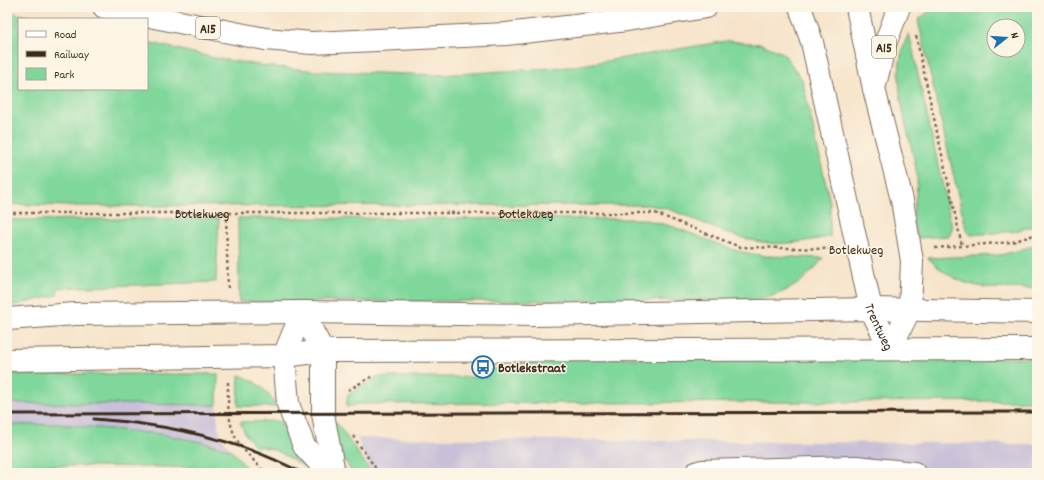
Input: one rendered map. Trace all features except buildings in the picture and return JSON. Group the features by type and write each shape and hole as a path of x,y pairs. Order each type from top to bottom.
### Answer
{"main road":[{"name":"A15","path":"104,7 265,39 312,43 506,34 627,20 706,7"},
{"name":"Trentweg","path":"800,7 812,42 871,310 890,349"},
{"name":"Trentweg","path":"857,7 874,89 902,200 912,261 910,309 890,349"},
{"name":"A15","path":"874,89 885,44 899,7"},
{"path":"7,319 75,314 302,312 536,315 910,309 1037,312"},
{"path":"302,312 323,351 322,406 334,473"},
{"path":"302,312 284,356 288,404 304,446 329,473"},
{"path":"7,360 284,356 323,351 1037,349"},
{"path":"696,473 702,471 856,467 914,473"}],"path":[{"path":"916,33 962,246"},
{"name":"Botlekweg","path":"7,214 655,213 740,247 857,249"},
{"path":"910,249 1012,242 1037,234"},
{"path":"346,391 375,375"},
{"path":"350,432 379,473"}],"shaded area":[{"path":"7,403 217,405 218,426 222,438 231,450 160,434 58,424 7,425"},
{"path":"357,438 1037,444 1037,473 372,473"}],"green space":[{"path":"934,7 1037,7 1037,225 1015,231 971,235 966,230 918,20"},
{"path":"7,12 37,18 18,18 18,90 148,90 148,42 215,58 265,66 317,71 440,75 569,67 727,41 761,44 783,53 802,79 830,202 830,237 784,243 769,243 745,239 670,210 649,205 69,206 7,204"},
{"path":"909,33 952,228 949,236 917,238 913,224 917,177 899,87 899,69 902,51"},
{"path":"219,218 216,282 58,288 57,295 7,307 7,220"},
{"path":"238,218 641,219 671,226 737,251 765,256 823,258 809,274 795,285 779,294 759,300 239,302"},
{"path":"1037,245 1037,288 1006,289 965,283 940,269 928,258 1001,255"},
{"path":"548,358 1037,358 1037,401 358,404 346,407 348,395 377,377 488,377 488,369 498,369"},
{"path":"7,374 218,374 217,405 7,403"},
{"path":"239,375 251,380 261,387 270,396 276,407 238,406"},
{"path":"240,422 281,422 294,448 308,469 269,448 256,447 246,435"},
{"path":"336,422 372,473 352,473 338,447 332,427"},
{"path":"58,424 160,434 201,442 231,450 252,473 240,473 236,468 7,465 7,425"}],"railway":[{"path":"7,414 1037,412"},
{"path":"94,419 148,425 201,435 253,451 302,473"}],"place":[{"name":"Botlekstraat","path":"483,367"}]}
